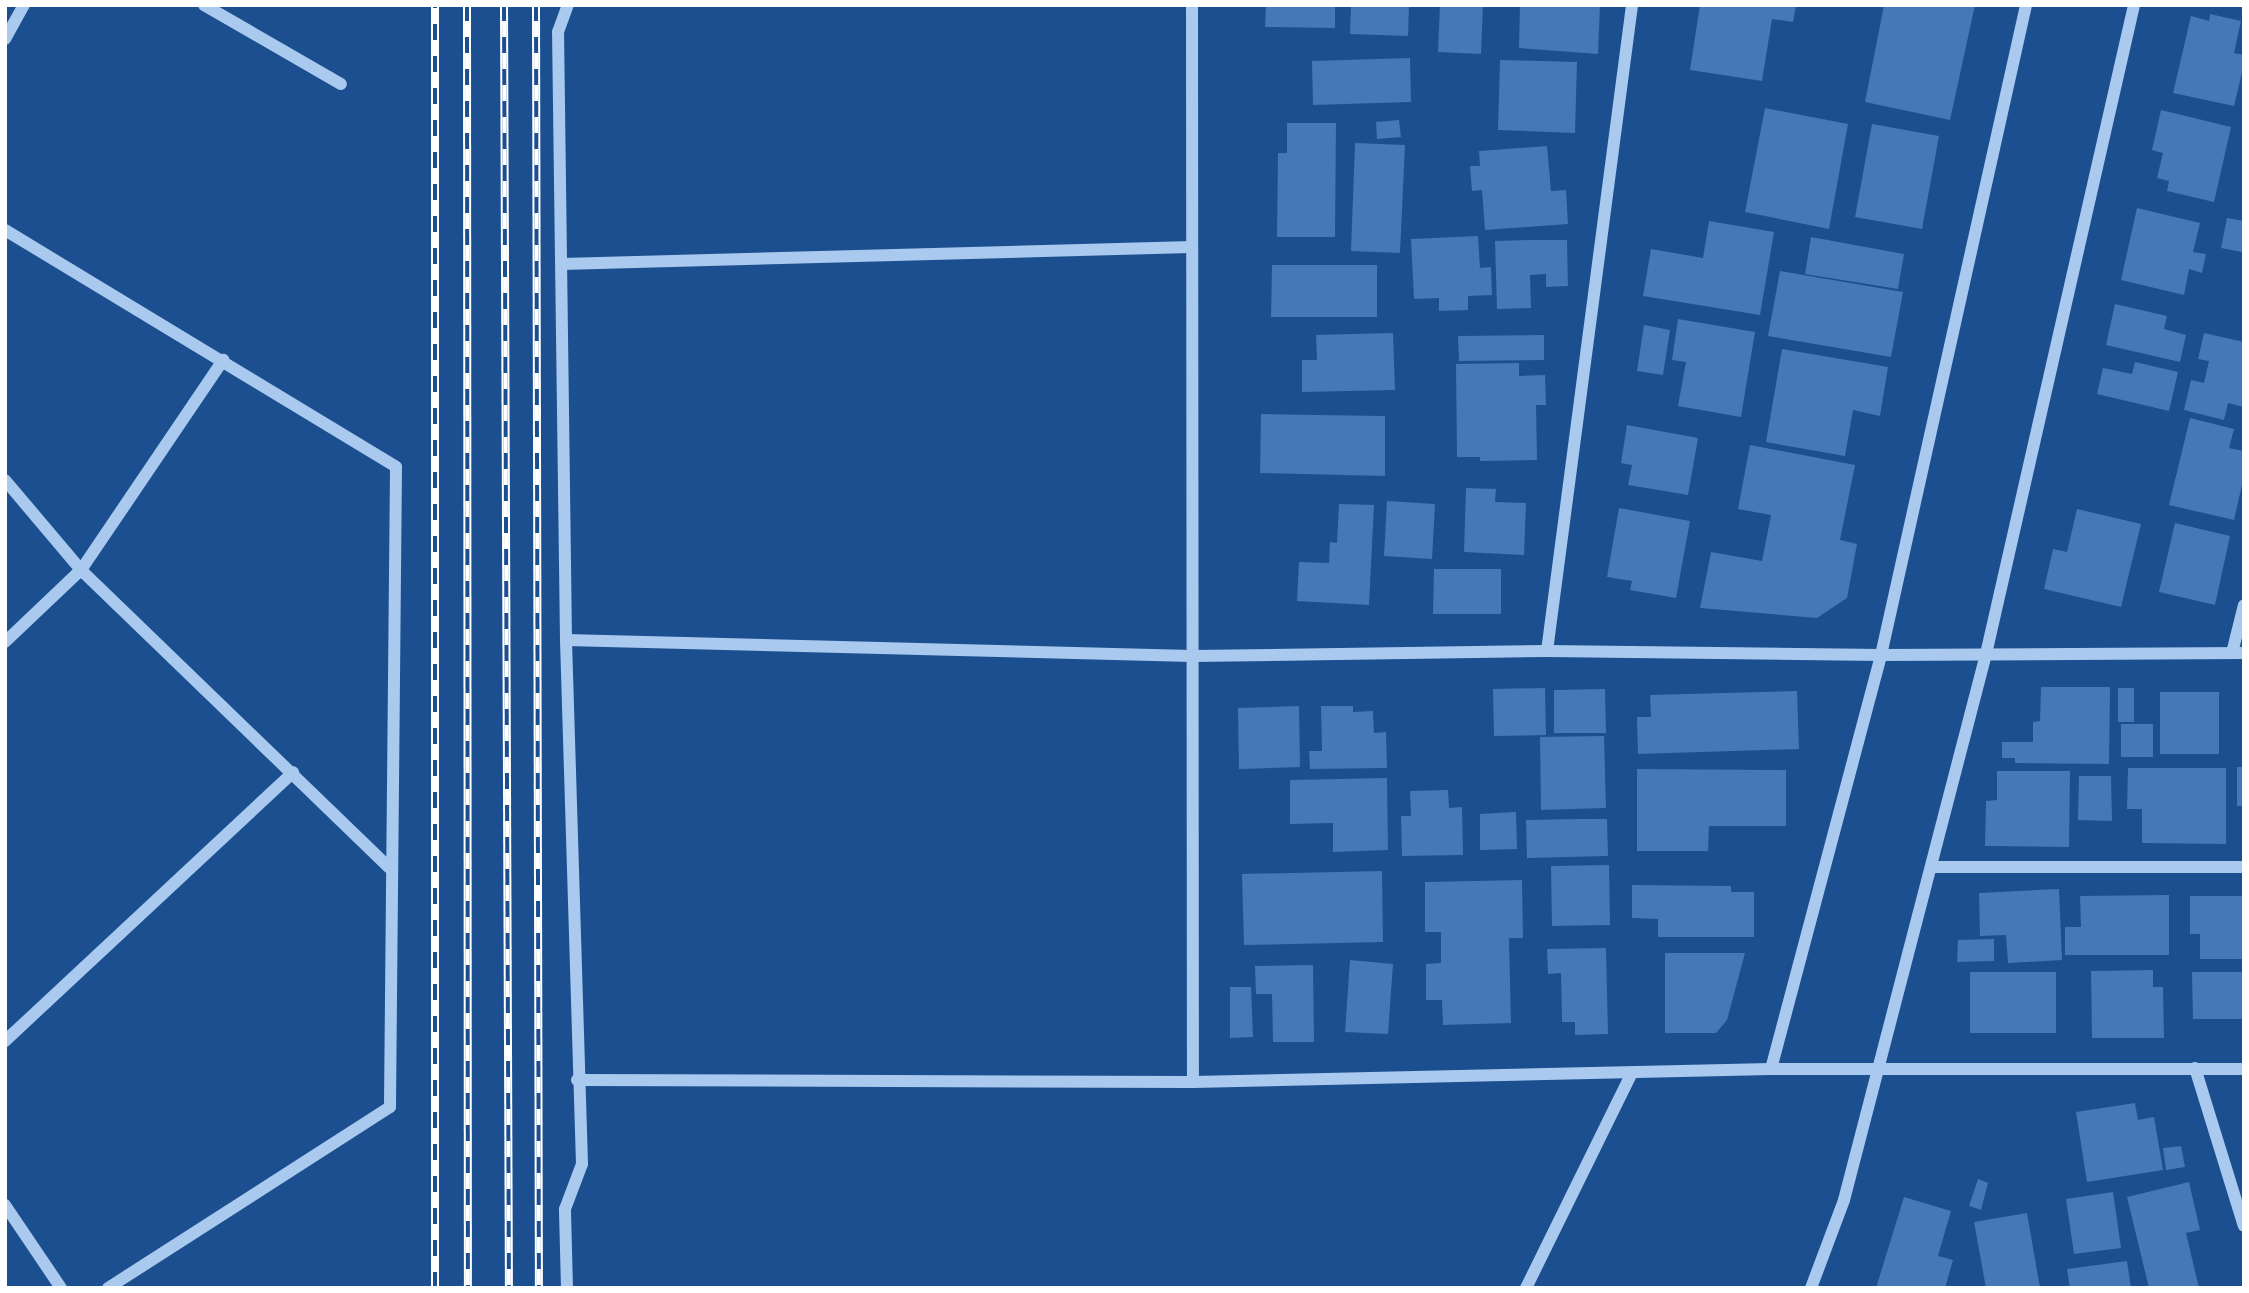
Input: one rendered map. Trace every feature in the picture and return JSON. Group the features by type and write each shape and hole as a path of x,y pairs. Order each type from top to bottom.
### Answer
{"street":[{"path":"5,39 24,5"},
{"path":"204,5 341,84"},
{"path":"566,1288 565,1209 582,1164 577,1080 566,640 558,32 568,5"},
{"path":"1192,5 1193,1082"},
{"path":"1547,651 1632,5"},
{"path":"1771,1069 1881,655 2026,5"},
{"path":"1811,1288 1844,1200 1986,654 2134,5"},
{"path":"5,230 396,467 389,867 390,1107 108,1288"},
{"path":"562,264 1192,247"},
{"path":"5,642 81,570 222,360"},
{"path":"5,480 81,570 389,867"},
{"path":"566,640 1192,656 1547,651 1881,655 2238,653 2244,604"},
{"path":"5,1041 293,772"},
{"path":"1931,867 2244,867"},
{"path":"2195,1068 2244,1226"},
{"path":"577,1080 1193,1082 1771,1069 2244,1069"},
{"path":"1526,1288 1632,1073"},
{"path":"5,1205 61,1288"}],"building":[{"path":"1266,5 1335,5 1335,28 1265,27"},
{"path":"1351,5 1409,5 1408,36 1350,34"},
{"path":"1440,5 1483,5 1481,54 1438,52"},
{"path":"1520,5 1600,5 1598,54 1519,48"},
{"path":"1700,5 1796,5 1793,22 1772,19 1762,81 1690,70"},
{"path":"1884,5 1975,5 1950,120 1865,102"},
{"path":"2210,14 2241,21 2234,53 2244,55 2244,64 2234,106 2173,93 2191,16 2209,21"},
{"path":"1410,58 1411,102 1313,105 1312,61"},
{"path":"1500,60 1577,62 1575,133 1498,130"},
{"path":"1765,108 1848,124 1829,229 1745,212"},
{"path":"2161,110 2231,127 2214,202 2167,191 2169,181 2157,178 2163,153 2152,150"},
{"path":"1399,120 1401,137 1377,139 1376,122"},
{"path":"1287,123 1336,123 1335,237 1277,237 1278,153 1287,153"},
{"path":"1872,124 1939,136 1922,229 1855,217"},
{"path":"1355,143 1405,145 1400,253 1351,251"},
{"path":"1547,146 1551,191 1566,190 1568,224 1485,230 1482,190 1472,191 1470,166 1480,166 1479,151"},
{"path":"2137,208 2200,223 2193,252 2206,254 2202,273 2189,269 2184,295 2121,280"},
{"path":"2227,218 2244,221 2242,252 2221,248"},
{"path":"1709,221 1774,232 1760,315 1643,296 1651,249 1703,258"},
{"path":"1478,236 1480,268 1491,267 1492,295 1468,296 1468,310 1439,311 1439,298 1414,299 1411,239"},
{"path":"1811,237 1904,254 1898,289 1805,274"},
{"path":"1567,240 1568,286 1546,287 1546,274 1530,275 1531,308 1497,309 1495,241"},
{"path":"1272,265 1377,265 1377,317 1271,317"},
{"path":"1780,271 1903,292 1891,357 1768,336"},
{"path":"2115,304 2167,316 2164,329 2186,335 2180,362 2106,345"},
{"path":"1678,319 1755,332 1741,417 1678,406 1686,362 1672,360"},
{"path":"1644,325 1670,330 1663,375 1637,371"},
{"path":"1393,333 1395,390 1302,392 1302,360 1317,360 1316,335"},
{"path":"2204,333 2244,342 2244,407 2228,403 2224,420 2184,410 2191,380 2204,383 2209,361 2198,359"},
{"path":"1544,335 1544,360 1459,361 1458,336"},
{"path":"1782,349 1888,367 1880,416 1853,410 1845,456 1766,442"},
{"path":"2135,362 2178,372 2169,411 2097,394 2103,368 2132,374"},
{"path":"1519,363 1519,376 1545,375 1546,405 1536,405 1537,460 1480,461 1480,457 1457,457 1456,364"},
{"path":"1261,414 1385,416 1385,476 1260,473"},
{"path":"2190,418 2234,429 2229,448 2244,451 2244,476 2234,520 2169,505"},
{"path":"1627,425 1698,438 1688,495 1628,485 1632,465 1621,463"},
{"path":"1750,445 1855,465 1840,540 1857,544 1847,598 1817,618 1700,608 1711,552 1762,561 1771,515 1738,509"},
{"path":"1466,488 1496,489 1495,502 1526,503 1524,555 1464,552"},
{"path":"1387,501 1435,504 1432,559 1384,556"},
{"path":"1339,504 1374,505 1369,605 1297,601 1299,562 1329,563 1330,542 1337,543"},
{"path":"1619,508 1690,521 1676,598 1630,590 1632,581 1607,577"},
{"path":"2077,509 2141,524 2121,607 2044,589 2053,549 2067,552"},
{"path":"2175,523 2230,536 2215,605 2159,592"},
{"path":"1434,569 1501,569 1501,614 1433,614"},
{"path":"2041,687 2110,687 2109,764 2015,763 2015,758 2002,758 2002,742 2033,742 2033,722 2040,721"},
{"path":"1545,688 1546,735 1494,736 1493,689"},
{"path":"2118,688 2134,688 2134,722 2118,722"},
{"path":"1605,689 1606,733 1554,733 1554,690"},
{"path":"1797,691 1799,749 1638,754 1637,717 1651,717 1650,695"},
{"path":"2160,692 2219,692 2219,754 2160,754"},
{"path":"1299,706 1300,767 1239,769 1238,708"},
{"path":"1321,706 1353,706 1353,712 1373,711 1374,733 1386,732 1387,768 1310,769 1309,751 1322,751"},
{"path":"2121,724 2153,724 2153,757 2121,757"},
{"path":"1604,736 1606,808 1541,810 1540,737"},
{"path":"2237,767 2244,767 2244,806 2237,806"},
{"path":"2128,768 2226,768 2226,844 2142,843 2142,809 2127,809"},
{"path":"1637,769 1786,770 1786,826 1709,826 1708,851 1637,851"},
{"path":"1997,771 2070,771 2069,847 1985,846 1986,801 1997,800"},
{"path":"2079,776 2111,776 2112,821 2078,820"},
{"path":"1387,778 1388,850 1333,852 1333,823 1290,824 1290,780"},
{"path":"1448,790 1449,808 1462,807 1463,855 1402,856 1401,816 1411,816 1410,791"},
{"path":"1516,812 1517,849 1480,850 1480,814"},
{"path":"1607,819 1608,856 1527,858 1526,820"},
{"path":"1609,865 1610,925 1552,926 1551,866"},
{"path":"1382,871 1383,942 1244,945 1242,874"},
{"path":"1522,880 1523,938 1509,938 1511,1023 1443,1025 1442,1000 1426,1000 1426,964 1441,963 1441,932 1425,932 1425,882"},
{"path":"1632,885 1731,886 1731,892 1754,892 1754,937 1658,937 1658,919 1632,918"},
{"path":"2059,889 2062,960 2008,963 2006,935 1980,936 1979,893"},
{"path":"2169,895 2169,955 2065,955 2065,927 2081,927 2080,896"},
{"path":"2190,896 2244,896 2244,959 2200,959 2200,934 2190,934"},
{"path":"1994,939 1994,961 1957,962 1958,940"},
{"path":"1606,948 1608,1034 1575,1035 1575,1022 1562,1022 1561,973 1548,974 1547,949"},
{"path":"1665,953 1745,953 1727,1020 1716,1033 1665,1033"},
{"path":"1350,960 1393,964 1388,1034 1345,1032"},
{"path":"1313,965 1314,1042 1273,1042 1272,994 1256,994 1255,966"},
{"path":"2153,970 2153,987 2163,987 2164,1038 2092,1038 2091,971"},
{"path":"1970,972 2056,972 2056,1033 1970,1033"},
{"path":"2192,972 2244,972 2244,1019 2193,1019"},
{"path":"1230,987 1251,987 1253,1037 1230,1038"},
{"path":"2135,1103 2138,1120 2154,1117 2163,1170 2087,1182 2076,1112"},
{"path":"2181,1146 2185,1167 2166,1170 2163,1148"},
{"path":"1978,1179 1988,1183 1981,1210 1969,1206"},
{"path":"2189,1182 2200,1230 2186,1233 2199,1288 2149,1288 2127,1197"},
{"path":"2113,1192 2121,1248 2074,1254 2066,1199"},
{"path":"1904,1197 1951,1211 1938,1256 1953,1260 1945,1288 1876,1288"},
{"path":"2027,1213 2040,1288 1986,1288 1974,1222"},
{"path":"2127,1261 2131,1288 2070,1288 2067,1269"}],"railway":[{"path":"435,5 435,1288"},
{"path":"467,5 468,1288"},
{"path":"504,5 509,1288"},
{"path":"536,5 539,1288"}]}
